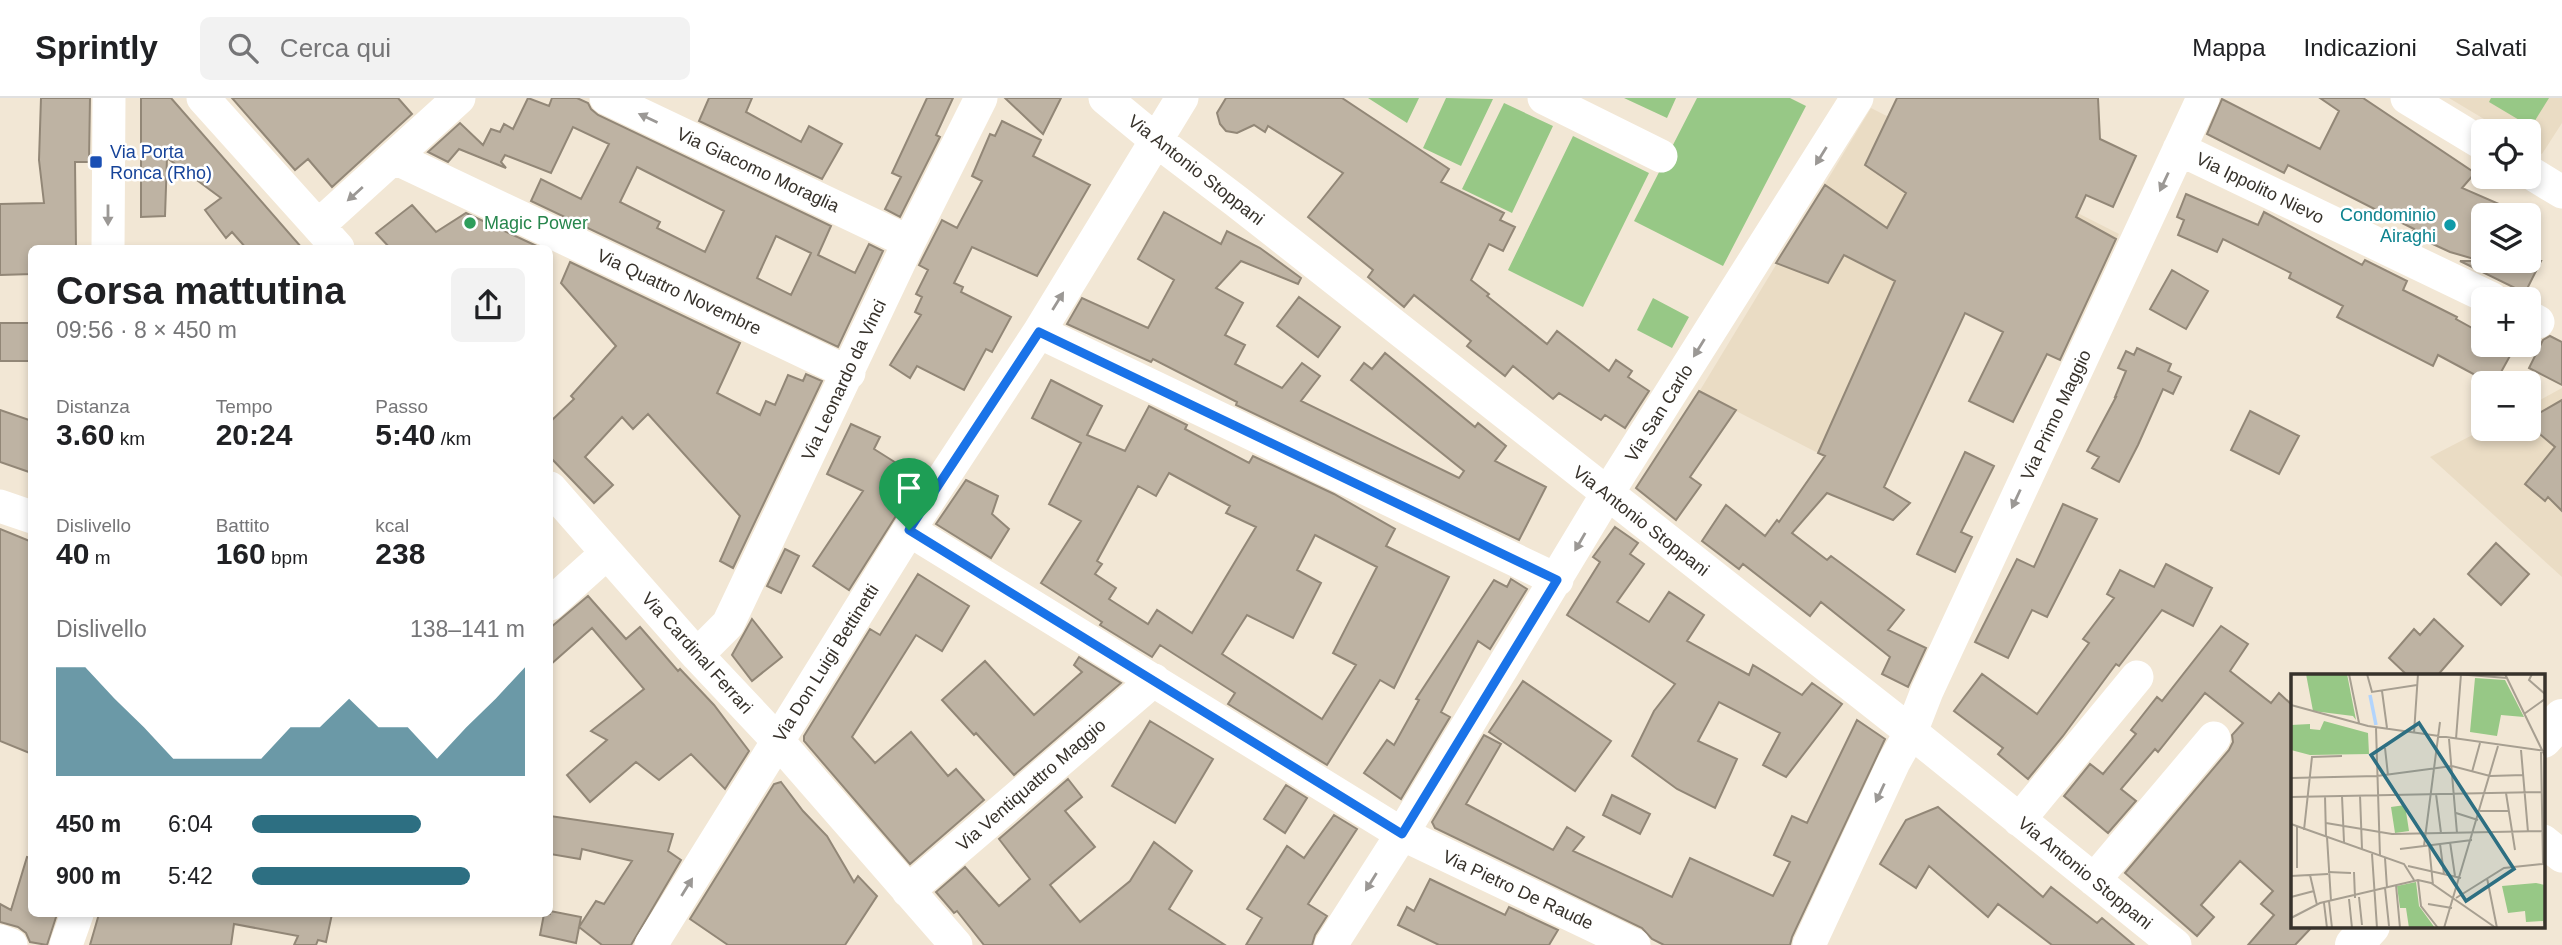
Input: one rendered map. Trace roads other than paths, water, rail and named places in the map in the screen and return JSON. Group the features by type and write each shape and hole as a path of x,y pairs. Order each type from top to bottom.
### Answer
{"main road":[{"path":"2544,738 2562,718"},
{"path":"2354,945 2369,928"}],"street":[{"path":"108,245 109,98"},
{"path":"203,98 328,237 395,158 459,98"},
{"name":"Via Giacomo Moraglia","path":"606,98 909,242"},
{"name":"Via Leonardo da Vinci","path":"697,655 728,624 909,242 981,98"},
{"name":"Via Antonio Stoppani","path":"1105,98 1911,732 2175,945"},
{"name":"Via Don Luigi Bettinetti","path":"651,945 909,530 1039,332 1182,98"},
{"path":"1544,98 1661,156"},
{"name":"Via San Carlo","path":"1331,945 1402,834 1607,494 1857,98"},
{"name":"Via Primo Maggio","path":"1809,945 1894,762 1911,732 1927,691 2203,98"},
{"path":"2407,98 2471,137"},
{"name":"Via Ippolito Nievo","path":"2179,149 2471,289"},
{"name":"Via Quattro Novembre","path":"395,158 849,373"},
{"path":"2541,179 2562,192"},
{"path":"1039,332 1557,580"},
{"name":"Via Cardinal Ferrari","path":"553,491 697,655 778,740 956,945"},
{"path":"0,506 28,516"},
{"name":"Via Pietro De Raude","path":"909,530 1402,834 1634,945"},
{"path":"553,601 607,553"},
{"path":"2019,820 2137,677"},
{"name":"Via Ventiquattro Maggio","path":"908,891 1154,680"},
{"path":"2094,880 2214,738"},
{"path":"2544,842 2562,856"},
{"path":"66,945 76,917"},
{"path":"0,941 11,945"}],"place":[{"name":"Via Porta Ronca (Rho)","path":"96,162"},
{"name":"Magic Power","path":"470,223"},
{"name":"Condominio Airaghi","path":"2450,225"}]}
